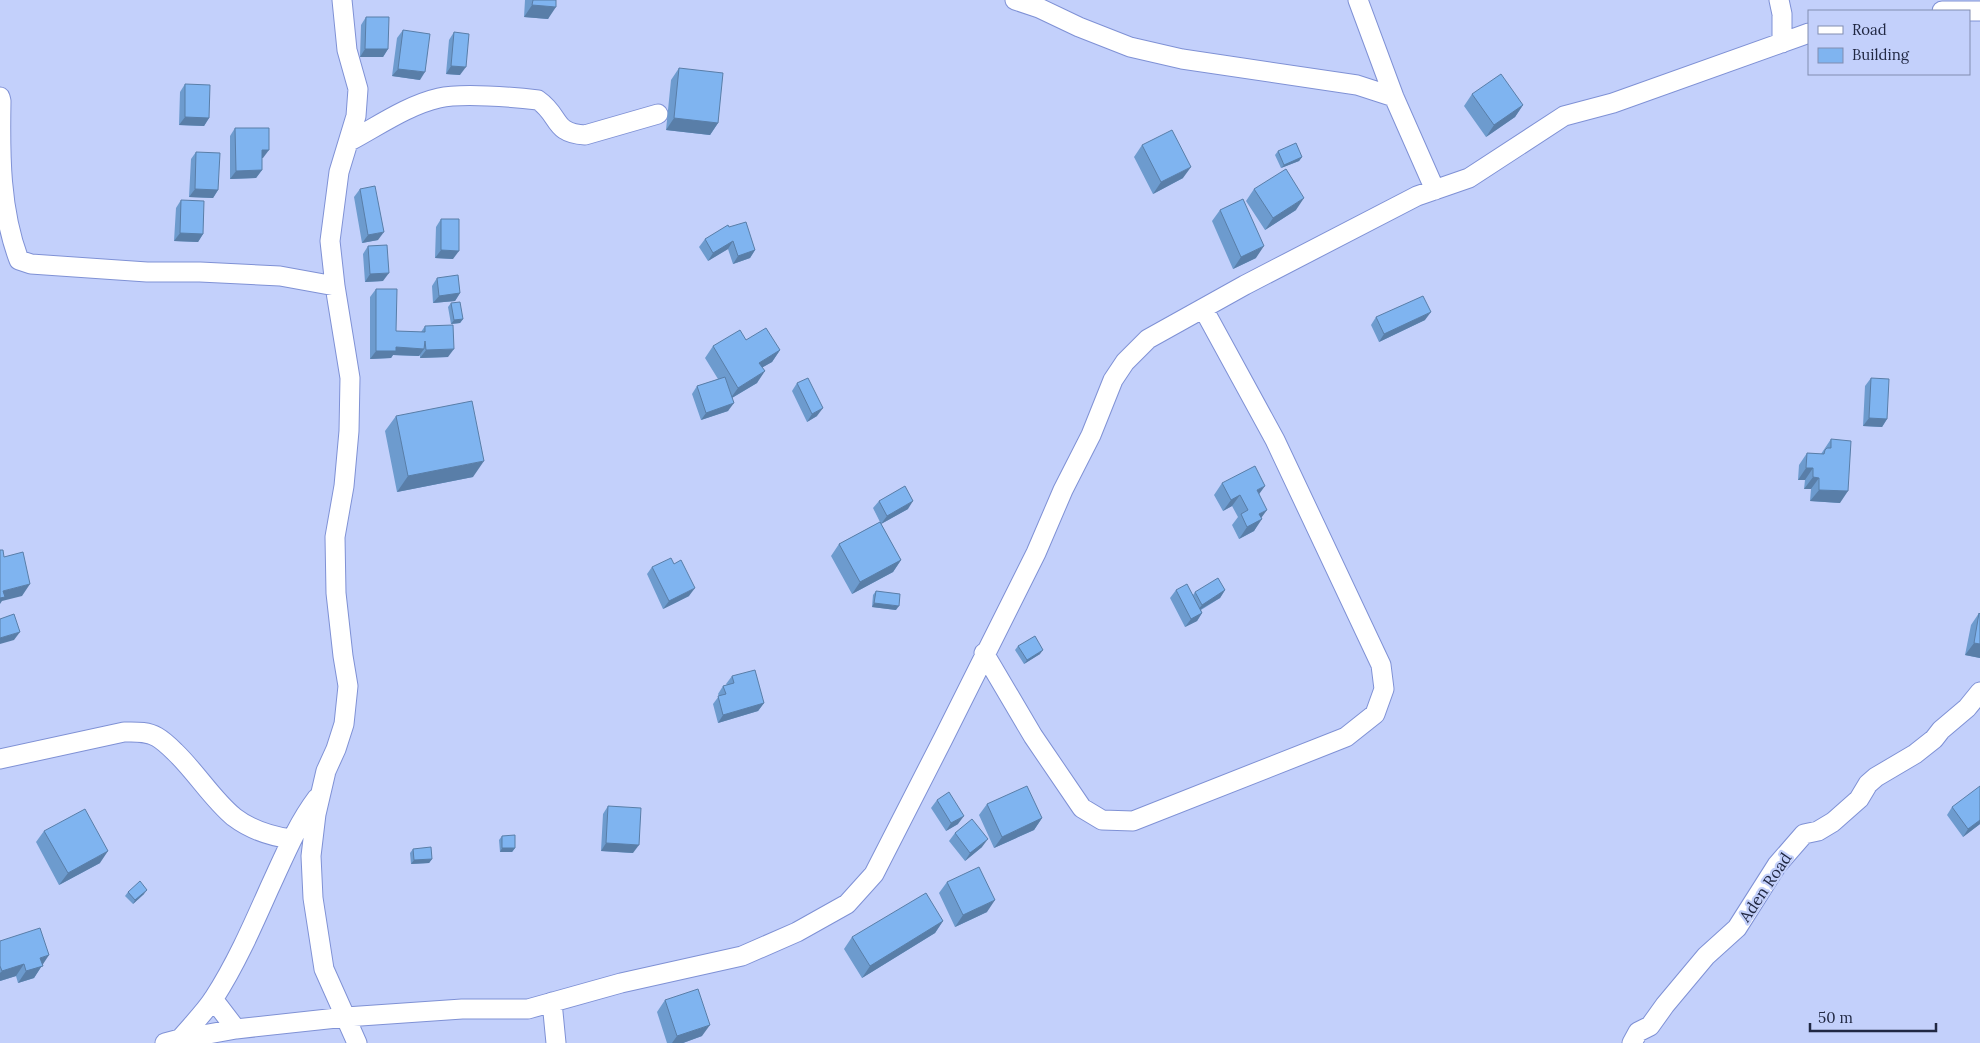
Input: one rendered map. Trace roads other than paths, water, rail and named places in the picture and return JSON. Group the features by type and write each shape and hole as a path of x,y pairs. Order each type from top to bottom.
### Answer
{"street":[{"path":"342,0 347,50 358,89 356,116 350,141 339,172 331,233 335,286 350,378 349,431 344,486 335,537 336,593 348,686 344,724 326,771 316,814 311,856 312,898 324,969 357,1043"},
{"path":"1015,0 1039,8 1079,27 1130,47 1182,59 1357,85 1394,97"},
{"path":"1358,0 1394,97 1435,190"},
{"path":"1779,0 1782,14 1782,43"},
{"path":"173,1041 236,1030 346,1017 462,1009 528,1009 621,983 742,956 797,932 847,904 874,874 1024,576 1063,490 1091,435 1113,380 1125,362 1148,340 1204,310 1245,285 1409,200 1469,178 1564,116 1613,103 1808,33"},
{"path":"350,141 420,104 440,97 462,96 538,100 546,106 565,132 585,135 658,114"},
{"path":"0,97 2,101 0,156 10,236 19,260 31,264 147,272 200,272 280,276 335,286"},
{"path":"984,653 1033,736 1082,808 1102,820 1133,821 1346,737 1375,714 1384,689 1381,664 1275,440 1204,310"},
{"name":"Aden Road","path":"1632,1043 1638,1032 1650,1026 1706,956 1737,928 1777,865 1798,840 1804,834 1818,832 1833,822 1859,799 1872,780 1886,769 1915,754 1934,739 1941,730 1968,708 1980,692"},
{"path":"0,759 124,732 141,732 157,737 169,746 191,767 222,806 235,818 252,829 291,839"},
{"path":"173,1041 214,999 248,933 291,839 304,815 321,793"},
{"path":"214,999 236,1030"},
{"path":"552,1002 556,1043"}]}
